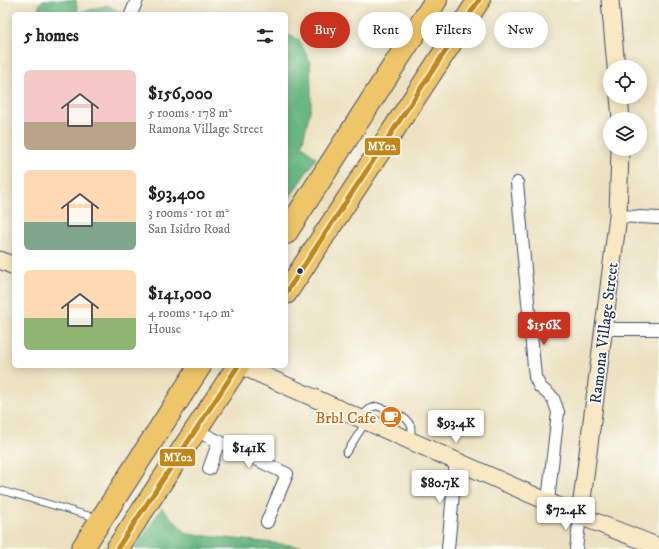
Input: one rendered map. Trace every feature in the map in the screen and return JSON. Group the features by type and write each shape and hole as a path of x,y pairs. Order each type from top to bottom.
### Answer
{"highway":[{"path":"288,230 436,0"},
{"path":"288,290 478,0"},
{"path":"82,549 199,368"},
{"path":"117,549 237,368"}],"street":[{"path":"132,12 137,0"},
{"path":"610,0 615,60"},
{"name":"Ramona Village Street","path":"580,516 618,216 620,156"},
{"path":"517,183 535,377 540,387 554,398 558,412 548,501"},
{"path":"618,216 659,218"},
{"path":"0,260 12,265"},
{"path":"604,329 659,329"},
{"path":"247,368 580,516 659,547"},
{"path":"195,430 287,474 267,522"},
{"path":"209,469 219,442"},
{"path":"448,549 456,460"},
{"path":"576,549 580,516"}],"lane":[{"path":"346,453 362,419"},
{"path":"0,490 101,519"}],"green space":[{"path":"43,0 76,0 78,12 37,12"},
{"path":"107,5 120,12 82,12"},
{"path":"288,35 299,40 300,48 303,48 310,62 311,106 302,145 316,158 288,200"},
{"path":"162,508 187,534 323,549 134,549"}],"transit line":[{"name":"MY02","path":"288,290 479,0"},
{"name":"MY02","path":"117,549 237,368"}],"place":[{"name":"Brbl Cafe","path":"391,417"}]}
